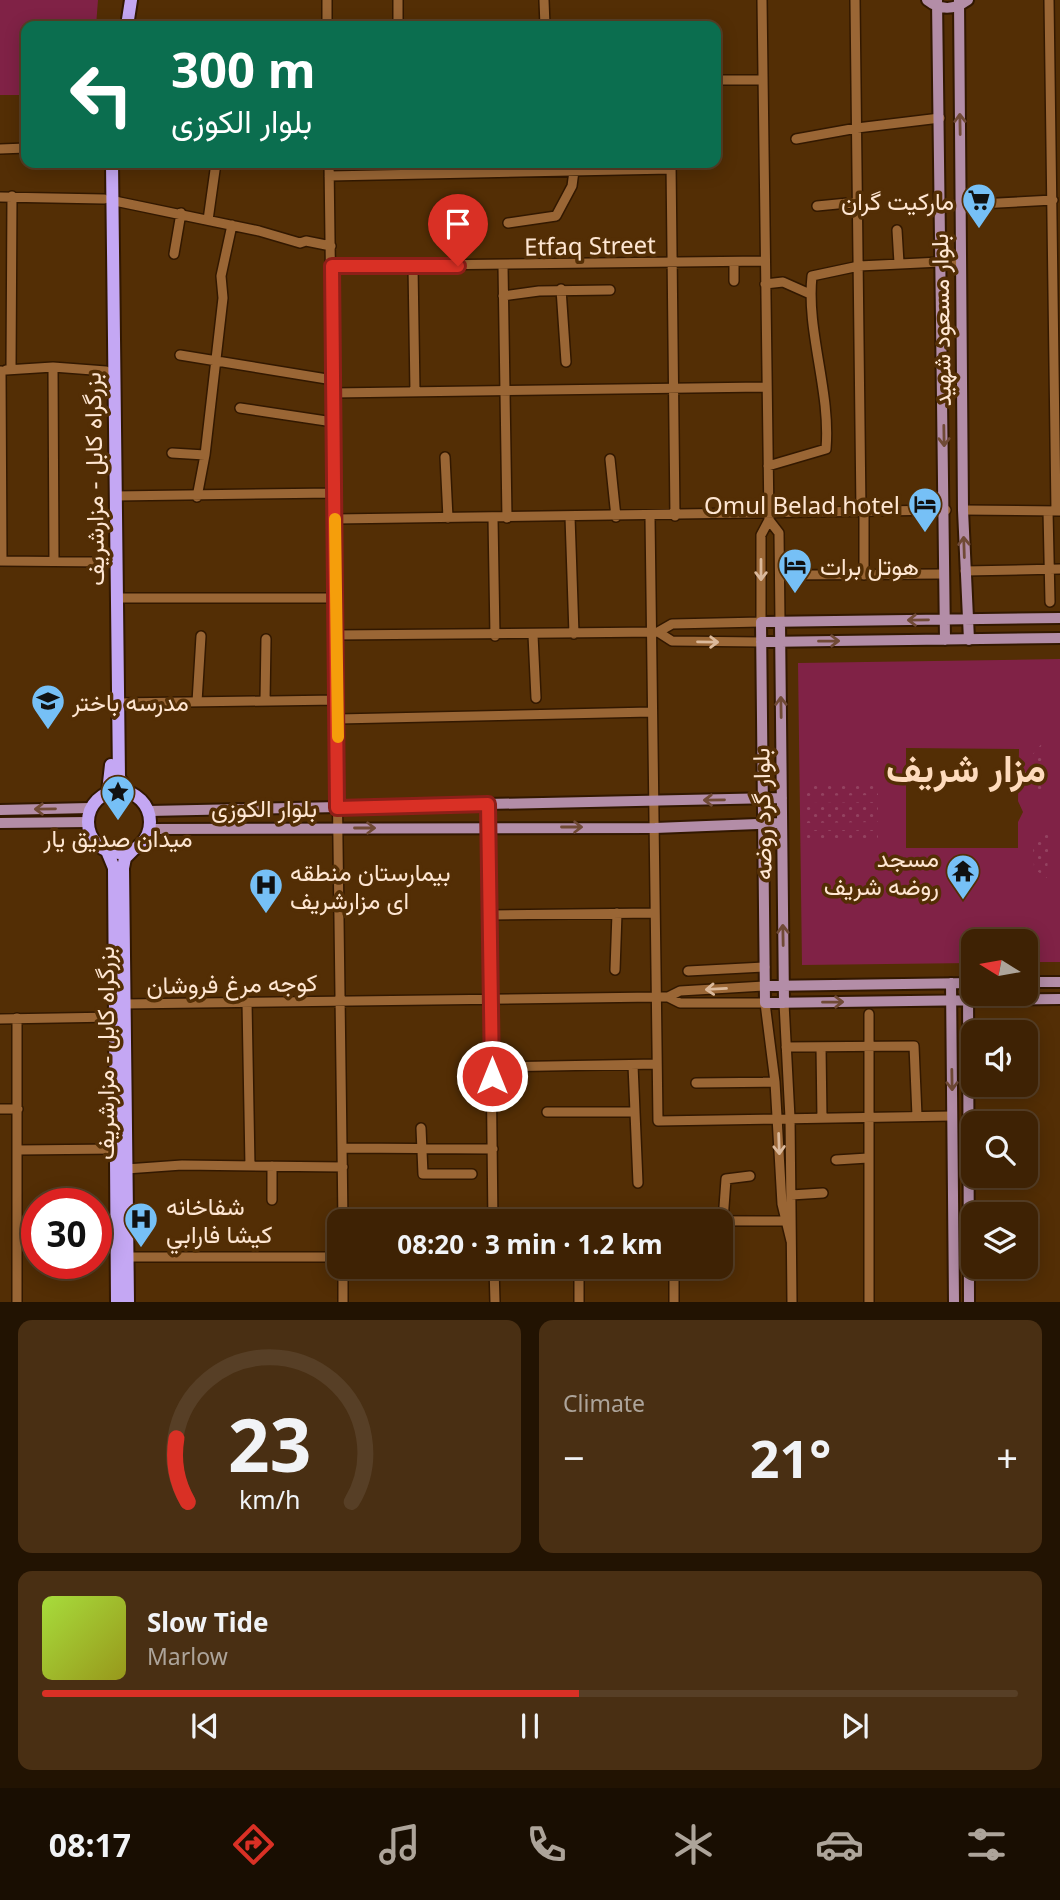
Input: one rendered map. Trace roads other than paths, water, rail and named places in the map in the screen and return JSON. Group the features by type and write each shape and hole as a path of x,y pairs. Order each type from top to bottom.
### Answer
{"highway":[{"path":"119,21 123,0"},
{"path":"128,21 131,0"},
{"name":"بزرگراه کابل - مزارشریف","path":"104,168 115,496 118,778 128,791"},
{"name":"بزرگراه کابل - مزارشریف","path":"108,792 111,778 106,371 107,200 111,168"},
{"path":"128,791 144,802 149,811 150,829 146,838 133,850 116,853 107,851 93,839 88,822 90,808 108,792 128,791"},
{"name":"بزرگراه کابل - مزارشریف","path":"128,1301 123,868 125,858 133,850"},
{"name":"بزرگراه کابل - مزارشریف","path":"107,851 114,868 117,1301"}],"main road":[{"path":"927,0 937,3 962,2"},
{"name":"بلوار مسعود شهید","path":"962,2 959,75 961,350 963,516 969,640"},
{"name":"بلوار مسعود شهید","path":"937,3 945,640"},
{"path":"939,74 959,75"},
{"path":"940,169 960,169"},
{"path":"943,351 961,350"},
{"path":"945,515 963,516"},
{"path":"761,622 1060,618"},
{"name":"بلوار گرد روضه","path":"761,622 765,1003"},
{"name":"بلوار گرد روضه","path":"780,622 784,1003"},
{"path":"761,642 1060,638"},
{"name":"بلوار الکوزی","path":"149,811 782,798"},
{"path":"0,810 90,808"},
{"path":"0,823 88,822"},
{"name":"بلوار الکوزی","path":"150,829 654,828 782,824"},
{"path":"1038,982 1060,982"},
{"path":"951,983 954,1301"},
{"path":"765,986 961,983"},
{"path":"1038,999 1060,999"},
{"path":"765,1003 961,1000"},
{"path":"968,1006 969,1301"}],"street":[{"path":"327,0 327,21"},
{"path":"398,0 398,21"},
{"path":"544,0 545,21"},
{"path":"336,635 495,636 655,632 672,624 761,622 761,535 769,517 762,0"},
{"path":"855,0 864,575"},
{"path":"1049,0 1057,336 1055,511 1049,569 1050,602"},
{"path":"721,80 762,80"},
{"path":"796,139 940,118"},
{"path":"0,149 21,148"},
{"path":"208,220 215,168"},
{"path":"329,168 343,1209"},
{"path":"417,168 417,174"},
{"path":"329,176 632,168"},
{"path":"671,168 672,388 676,516"},
{"path":"508,223 556,216 572,186 574,171"},
{"path":"12,196 4,371 1,561 108,562"},
{"path":"0,197 107,200 181,213 300,243 306,241 331,246"},
{"path":"960,205 1053,200"},
{"path":"817,206 858,202"},
{"path":"174,254 181,213"},
{"path":"197,497 205,455 223,298 221,276 232,225"},
{"path":"897,230 899,263"},
{"name":"Etfaq Street","path":"332,266 765,261"},
{"path":"768,466 826,449 820,355 810,294 812,276 859,266 961,261"},
{"path":"734,262 734,281"},
{"path":"414,266 415,392"},
{"path":"502,266 507,518"},
{"path":"765,284 783,282 810,294"},
{"path":"503,296 561,289 610,290"},
{"path":"561,289 566,362"},
{"path":"180,355 333,380"},
{"path":"4,371 53,367 106,371"},
{"path":"53,367 54,561"},
{"path":"333,393 766,387"},
{"path":"240,408 333,422"},
{"path":"172,453 205,455"},
{"path":"444,457 448,518"},
{"path":"610,459 616,517"},
{"path":"115,496 197,497 334,493"},
{"path":"963,516 1055,511"},
{"path":"335,519 769,517 862,512 945,515"},
{"path":"570,517 574,634"},
{"path":"650,517 655,632 652,712 658,1121 952,1116"},
{"path":"769,517 779,533 780,622"},
{"path":"493,518 495,636"},
{"path":"965,571 1060,569"},
{"path":"780,575 943,574"},
{"path":"117,598 336,598"},
{"path":"655,632 672,641 761,642"},
{"path":"533,635 536,698"},
{"path":"197,702 201,636"},
{"path":"265,701 266,639"},
{"path":"117,703 337,700"},
{"path":"338,719 652,712"},
{"path":"488,804 494,1209"},
{"path":"615,970 617,913"},
{"path":"491,915 654,913"},
{"path":"688,971 765,967"},
{"path":"668,997 680,990 765,986"},
{"path":"668,997 680,1003 765,1003 792,1241 792,1301"},
{"name":"كوجه مرغ فروشان","path":"124,1004 668,997"},
{"path":"247,1002 250,1166"},
{"path":"784,1003 790,1118 791,1195 788,1221"},
{"path":"869,1014 869,1301"},
{"path":"0,1019 115,1017"},
{"path":"17,1018 17,1301"},
{"path":"786,1047 915,1047 917,1116"},
{"path":"821,1047 822,1118"},
{"path":"492,1067 657,1064"},
{"path":"633,1065 638,1183"},
{"path":"696,1083 775,1082"},
{"path":"0,1109 18,1109"},
{"path":"547,1112 635,1112"},
{"path":"421,1128 423,1174 471,1174"},
{"path":"342,1148 493,1149"},
{"path":"18,1150 116,1149"},
{"path":"836,1160 868,1158"},
{"path":"272,1166 272,1200"},
{"path":"126,1169 343,1167"},
{"path":"724,1209 726,1178 750,1177"},
{"path":"791,1195 823,1193"},
{"path":"733,1221 788,1221"},
{"path":"128,1257 327,1257"},
{"path":"343,1301 344,1279"},
{"path":"494,1279 495,1301"},
{"path":"579,1279 579,1301"},
{"path":"674,1279 674,1301"}],"place":[{"name":"مارکیت گران","path":"979,230"},
{"name":"Omul Belad hotel","path":"925,534"},
{"name":"هوتل برات","path":"795,595"},
{"name":"مدرسه باختر","path":"48,731"},
{"name":"میدان صدیق یار","path":"118,822"},
{"name":"مسجد روضه شریف","path":"963,901"},
{"name":"بیمارستان منطقه ای مزارشریف","path":"266,915"},
{"name":"شفاخانه كيشا فارابي","path":"141,1249"}],"district":[{"name":"مزار شريف","path":"966,767"}]}
